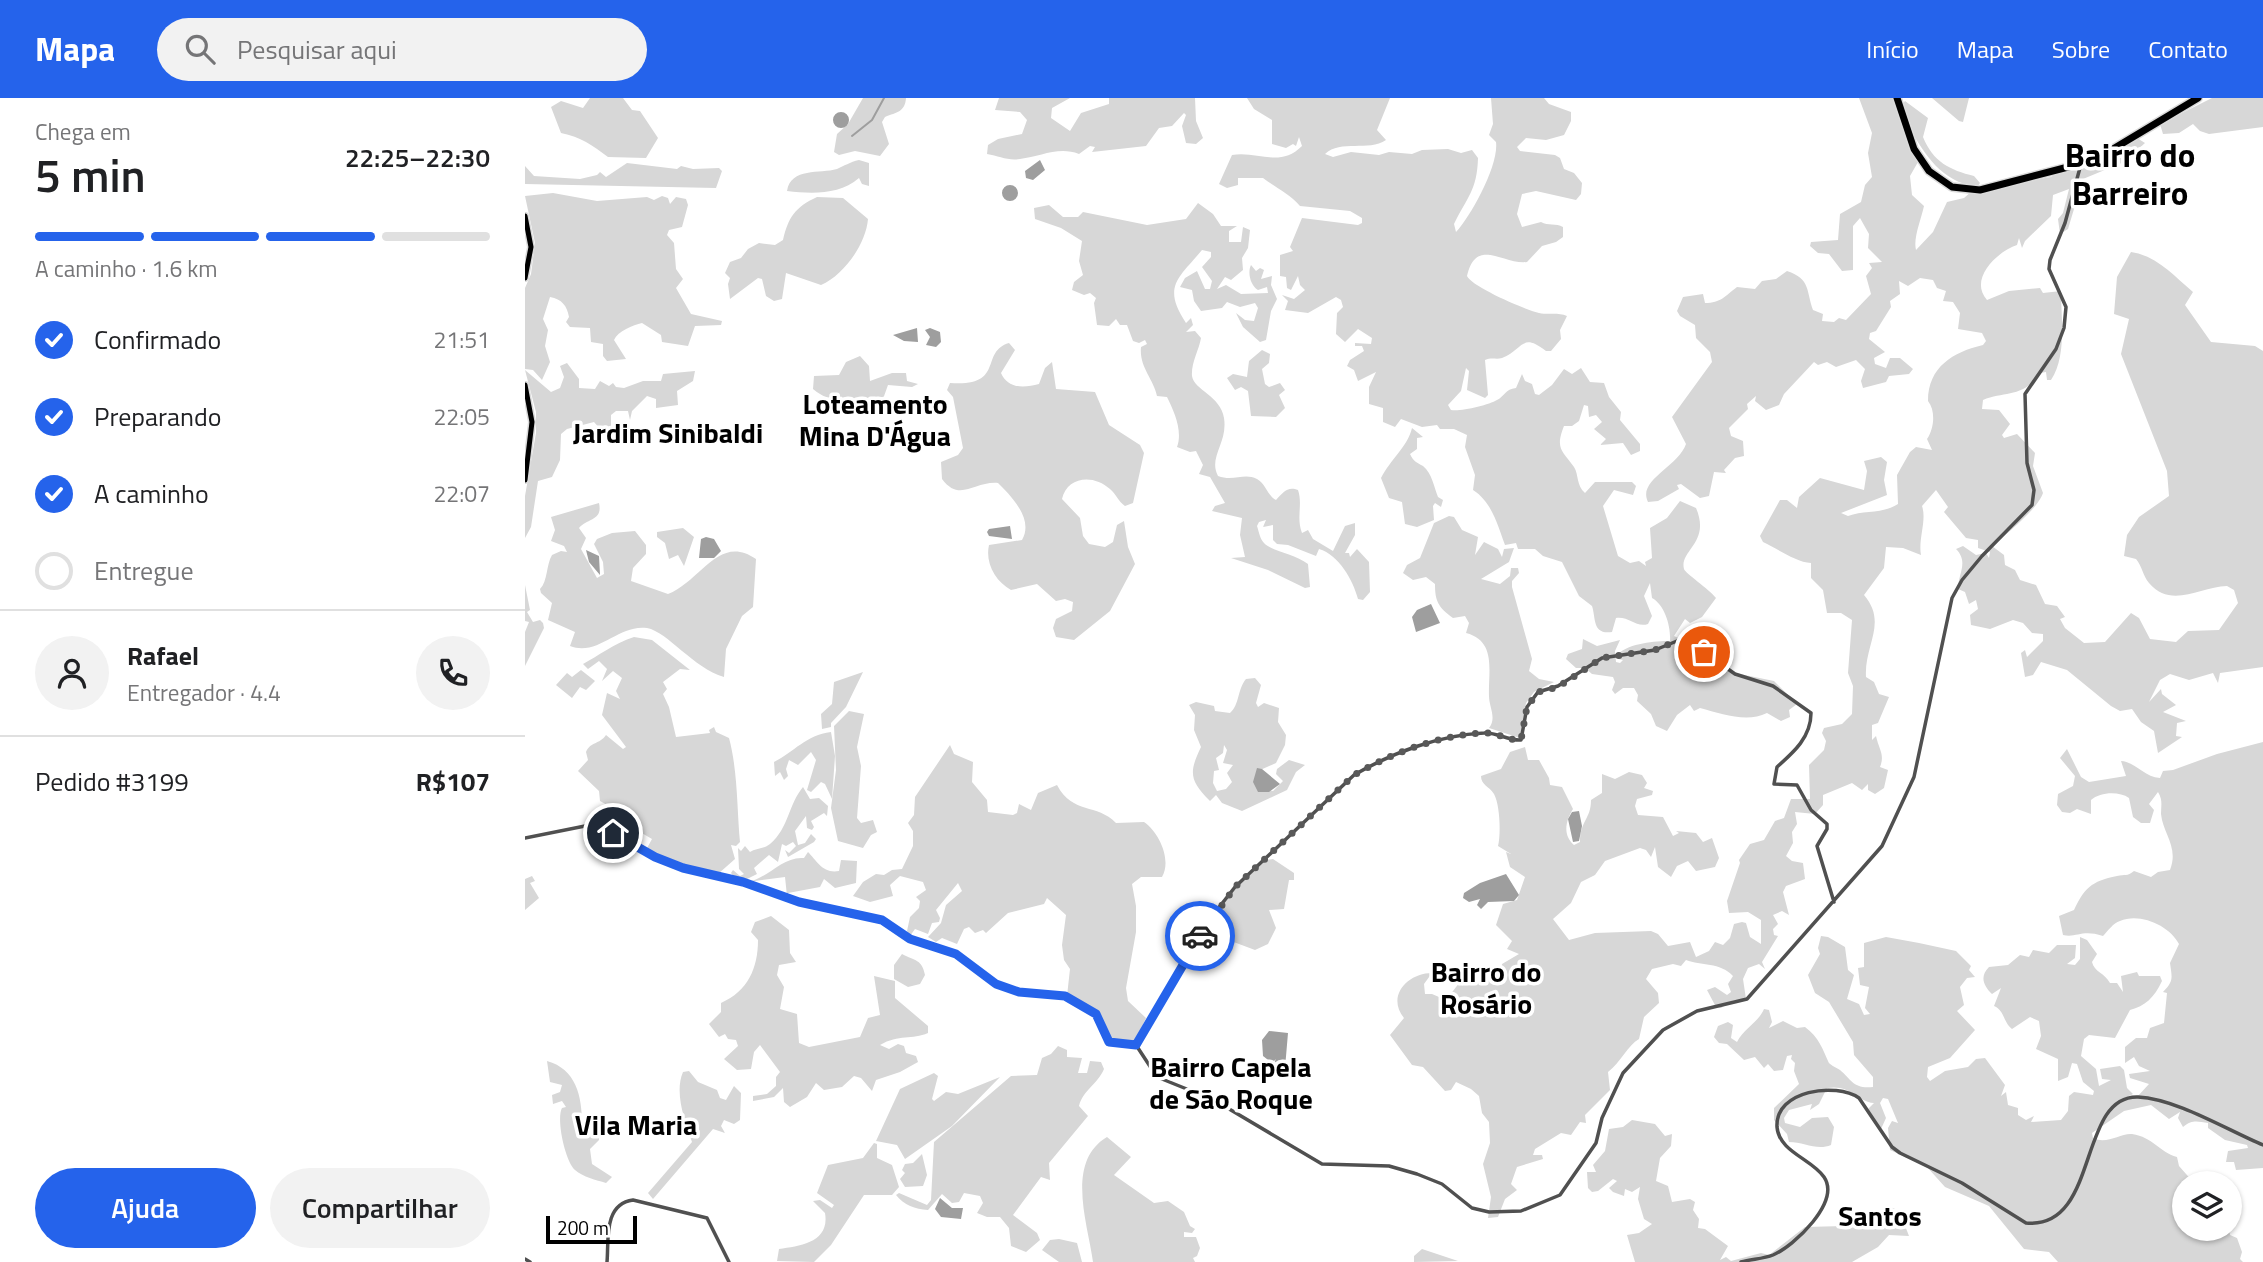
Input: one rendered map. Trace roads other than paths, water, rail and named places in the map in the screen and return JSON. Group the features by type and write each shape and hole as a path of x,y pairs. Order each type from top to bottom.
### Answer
{"highway":[{"path":"1897,98 1919,158 1937,178 1952,187 1971,190 1990,189 2108,152 2199,98"}],"main road":[{"path":"525,216 531,247 525,278"},
{"path":"525,385 532,422 525,480"}],"street":[{"path":"1136,1045 1157,1077 1215,1100 1322,1164 1389,1166 1442,1184 1472,1208 1489,1212 1521,1211 1543,1204 1564,1192 1596,1143 1602,1118 1623,1073 1663,1030 1697,1011 1747,999 1882,846 1907,796 1957,588 1982,556 2032,505 2034,491 2027,463 2025,394 2056,349 2064,328 2066,307 2049,269 2082,162"},
{"path":"1136,1045 1213,915 1235,887 1354,775 1370,766 1440,740 1483,733 1521,740 1527,707 1538,692 1558,687 1602,658 1655,650 1677,641 1704,652 1735,674 1782,691 1800,708 1811,713 1809,733 1777,767 1774,784 1797,785 1811,810 1827,824 1828,829 1817,846 1834,902"},
{"path":"525,838 595,824 655,857 683,868 743,882 799,902 882,920 910,939 956,954 996,984 1019,992 1065,996 1096,1014 1109,1042 1136,1045"},
{"path":"1741,1262 1776,1254 1826,1204 1829,1186 1825,1177 1787,1147 1777,1128 1779,1117 1786,1105 1799,1096 1816,1092 1830,1090 1851,1093 1859,1098 1892,1147 1900,1153 1962,1183 2026,1223 2035,1224 2050,1218 2069,1203 2107,1112 2128,1098 2154,1100 2178,1108 2263,1146"},
{"path":"607,1262 609,1222 626,1201 652,1202 708,1218 729,1262"},
{"path":"525,1259 530,1262"}],"waterway":[{"path":"852,136 872,120 884,98"}],"district":[{"name":"Bairro do Barreiro","path":"2130,174"},
{"name":"Loteamento Mina D'Água","path":"875,419"},
{"name":"Jardim Sinibaldi","path":"668,432"},
{"name":"Bairro do Rosário","path":"1486,987"},
{"name":"Bairro Capela de São Roque","path":"1231,1082"},
{"name":"Vila Maria","path":"636,1124"},
{"name":"Santos","path":"1880,1215"}]}
